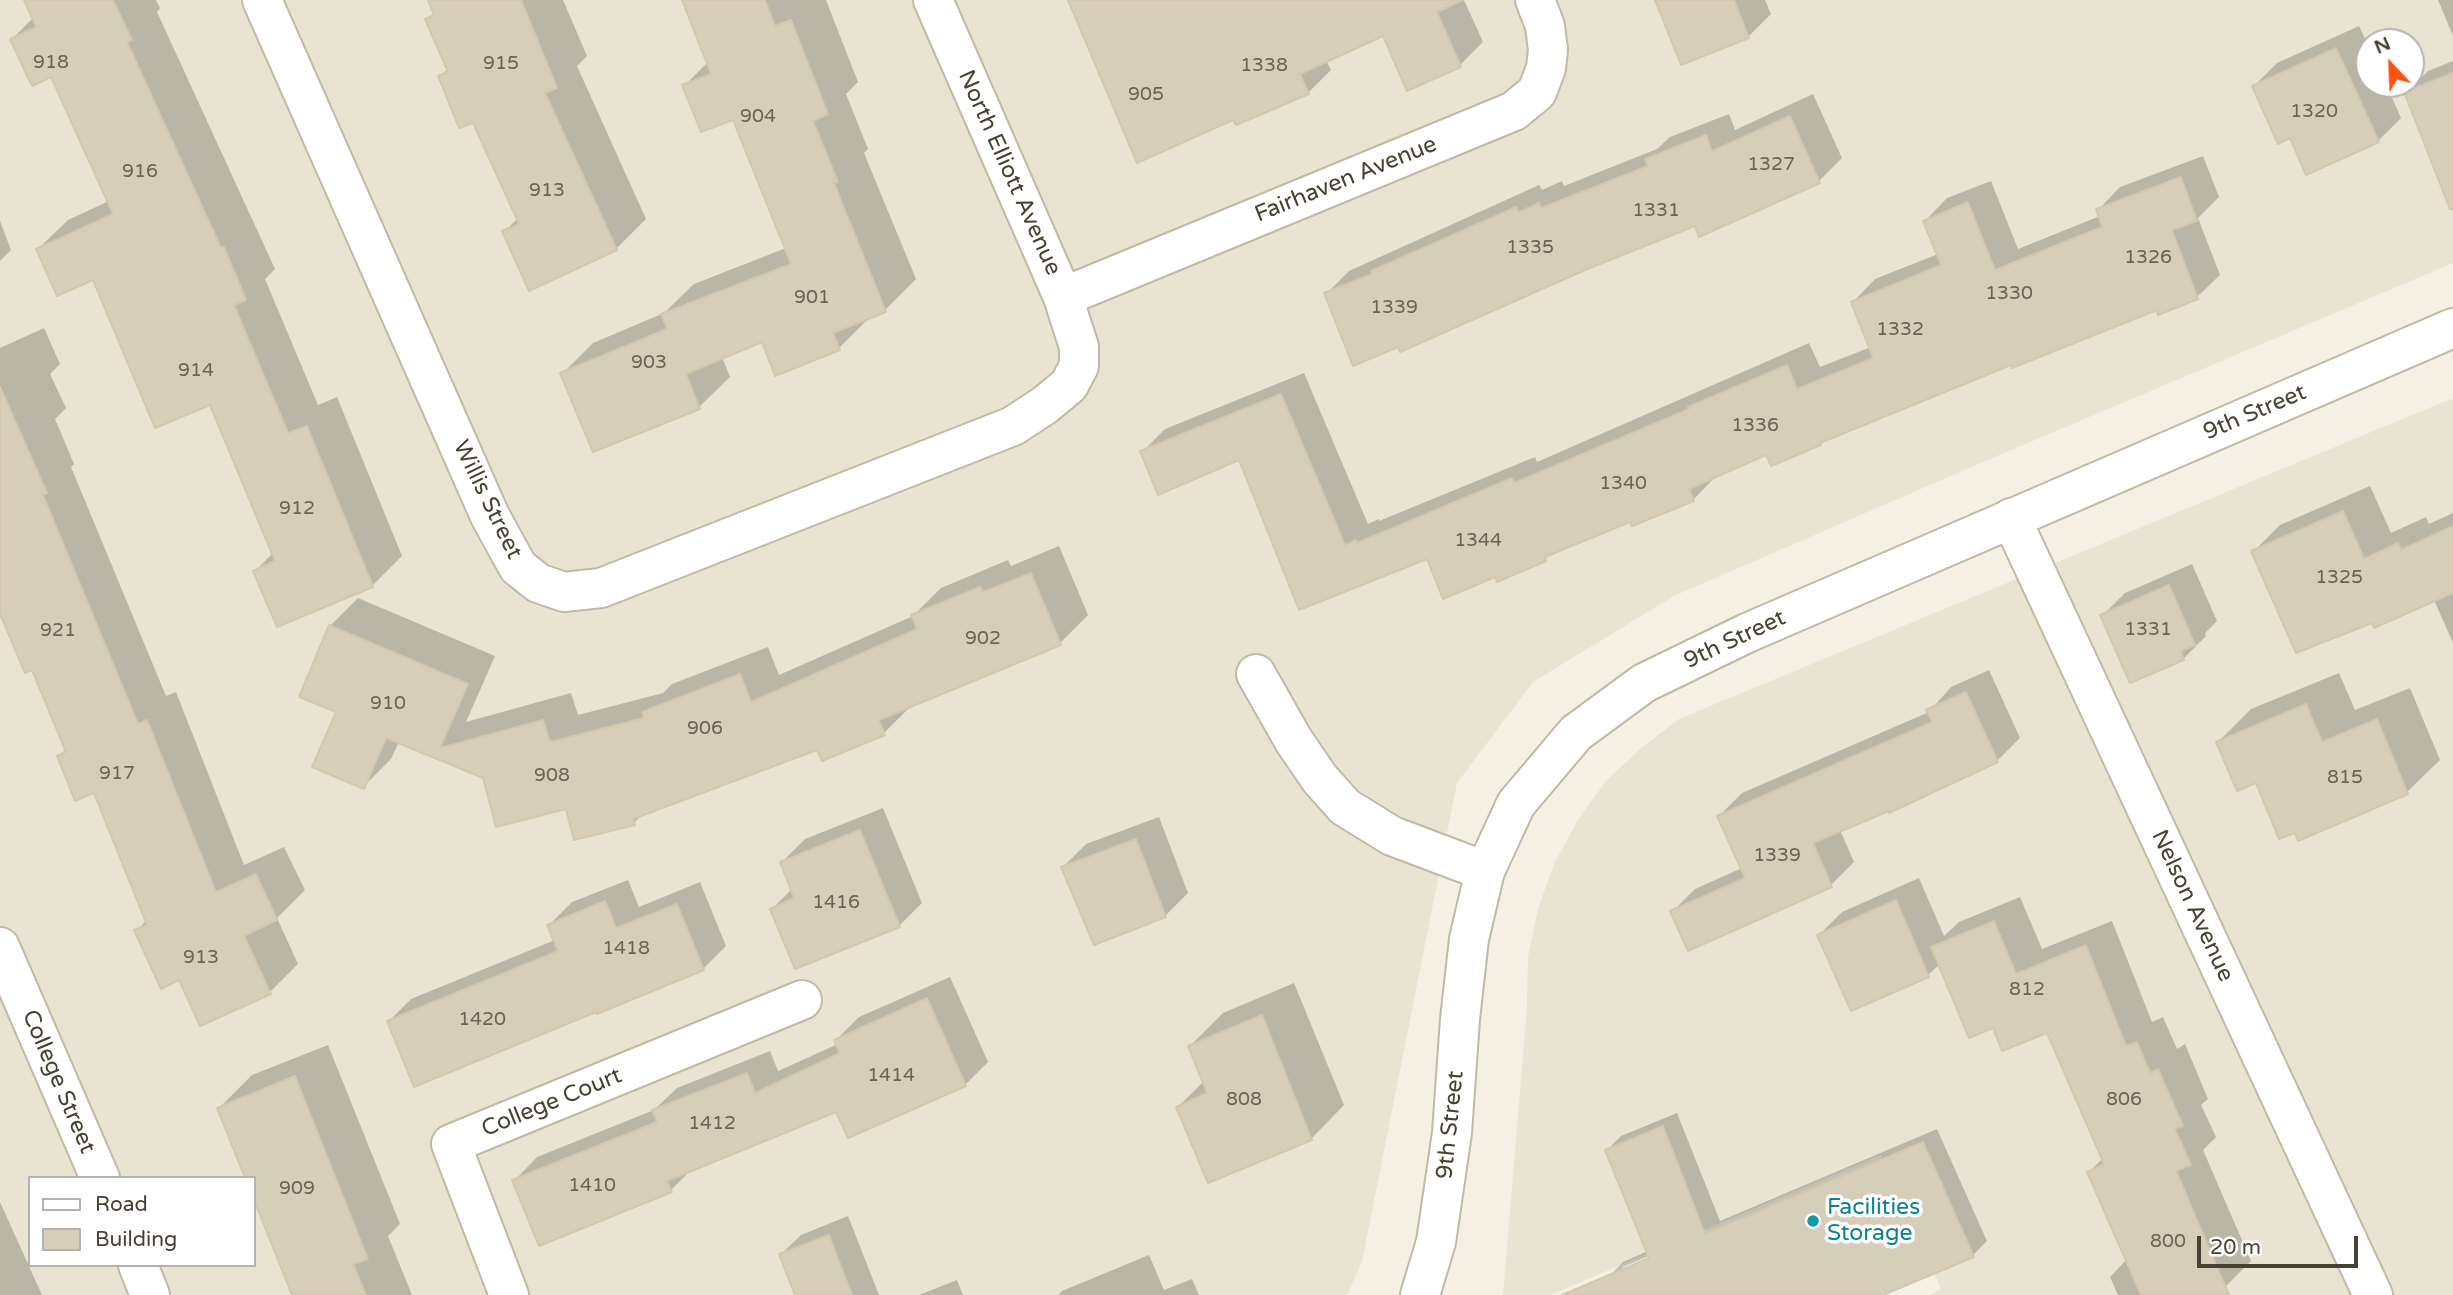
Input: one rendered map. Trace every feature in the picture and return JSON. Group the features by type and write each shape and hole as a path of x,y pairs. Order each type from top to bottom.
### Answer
{"street":[{"name":"Willis Street","path":"262,0 490,516 518,567 538,583 564,592 601,588 1013,426 1069,385 1080,366 1079,347"},
{"name":"North Elliott Avenue","path":"933,0 1063,297 1079,347"},
{"name":"Fairhaven Avenue","path":"1063,297 1514,111 1536,92 1546,68 1548,50 1545,26 1535,0"},
{"name":"9th Street","path":"1420,1295 1438,1229 1452,1133 1469,939 1485,871 1516,804 1576,733 1644,683 1747,633 2453,328"},
{"name":"Nelson Avenue","path":"2011,518 2373,1295"},
{"path":"1256,674 1294,741 1320,779 1345,807 1392,836 1485,871"},
{"name":"College Street","path":"0,947 99,1176"},
{"name":"College Court","path":"509,1295 451,1144 802,1000"},
{"path":"139,1267 150,1295"}],"shaded area":[{"path":"0,0 2453,0 2453,263 1674,596 1533,682 1457,783 1362,1262 1347,1295 0,1295"},
{"path":"2453,398 2453,1295 1929,1295 1941,1289 1881,1155 1550,1295 1503,1295 1527,1007 1528,957 1538,908 1555,862 1578,820 1606,781 1641,748 1679,719"}],"building":[{"path":"24,0 113,0 132,40 127,42 221,248 224,247 246,300 234,305 288,433 307,426 373,587 277,627 253,571 275,561 210,405 155,428 93,280 57,296 36,249 113,214 51,77 32,86 10,39 36,27"},
{"path":"428,0 521,0 557,88 545,93 617,250 529,291 502,231 519,224 473,123 459,128 438,76 448,72 425,19 434,15"},
{"path":"682,0 765,0 775,26 791,20 828,114 813,121 838,182 834,183 886,312 833,333 840,350 775,376 762,342 686,374 700,409 593,452 560,373 667,329 661,314 791,264 733,120 701,132 682,85 711,74"},
{"path":"1068,0 1463,0 1437,12 1461,67 1407,91 1383,36 1300,74 1309,94 1236,125 1233,120 1137,163"},
{"path":"1655,0 1734,0 1749,38 1681,65"},
{"path":"2336,48 2355,90 2355,98 2359,98 2379,142 2306,175 2290,138 2278,144 2252,86"},
{"path":"2453,73 2453,209 2450,209 2406,98 2425,98 2425,84"},
{"path":"1790,116 1820,183 1699,237 1695,226 1585,270 1400,352 1398,347 1353,366 1324,293 1372,274 1371,271 1516,207 1519,212 1539,203 1541,208 1648,166 1645,159 1706,135 1712,151"},
{"path":"2181,177 2197,221 2172,230 2198,299 2158,315 2157,310 2012,368 2011,365 1820,443 1821,445 1771,466 1766,455 1689,489 1694,501 1632,526 1630,522 1545,557 1546,561 1497,582 1495,577 1443,599 1427,559 1299,610 1239,460 1158,495 1140,451 1281,394 1345,545 1356,540 1357,543 1512,478 1514,483 1787,365 1797,389 1873,358 1851,302 1941,265 1923,221 1968,202 1995,270 2102,227 2096,209"},
{"path":"0,387 47,493 43,495 138,724 147,720 216,892 256,874 277,920 244,936 271,994 200,1026 179,980 161,989 134,930 147,925 94,793 75,801 57,756 66,752 32,670 25,673 0,614"},
{"path":"2343,511 2364,559 2398,543 2401,550 2453,526 2453,593 2374,628 2372,623 2296,653 2251,551"},
{"path":"1031,573 1061,645 879,720 885,735 822,761 817,750 633,819 635,825 574,840 566,809 496,827 483,778 386,738 364,789 312,767 336,712 299,697 329,625 468,684 440,748 543,720 550,742 644,718 642,712 740,674 751,702 917,629 911,615 980,587 983,592"},
{"path":"2169,585 2195,645 2181,651 2184,660 2130,683 2100,615"},
{"path":"1966,692 1998,762 1889,813 1813,843 1832,887 1688,951 1670,911 1745,878 1717,816 1932,722 1926,710"},
{"path":"2306,704 2322,742 2377,719 2408,794 2298,841 2295,833 2279,839 2256,783 2237,791 2216,742"},
{"path":"860,830 900,927 795,969 770,909 794,898 780,862"},
{"path":"1136,839 1166,917 1094,945 1061,867"},
{"path":"1896,900 1929,977 1851,1011 1817,935"},
{"path":"605,901 616,928 677,904 704,970 414,1087 387,1021 558,951 547,925"},
{"path":"1994,921 2016,974 2086,945 2126,1046 2137,1042 2150,1073 2158,1069 2183,1126 2175,1129 2191,1165 2176,1171 2229,1295 2141,1295 2087,1172 2104,1164 2047,1033 2002,1051 1993,1028 1969,1038 1931,947"},
{"path":"927,998 966,1086 848,1138 836,1112 667,1181 672,1192 539,1246 512,1180 657,1122 652,1110 747,1073 755,1093 840,1053 834,1040"},
{"path":"1262,1015 1312,1140 1208,1183 1176,1107 1207,1093 1188,1046"},
{"path":"295,1076 368,1259 353,1264 366,1295 292,1295 256,1205 256,1176 244,1176 217,1108"},
{"path":"1663,1126 1705,1234 1923,1142 1974,1257 1883,1295 1562,1295 1649,1258 1605,1150"},
{"path":"829,1235 852,1295 795,1295 779,1254"}],"place":[{"name":"Facilities Storage","path":"1813,1221"}]}
